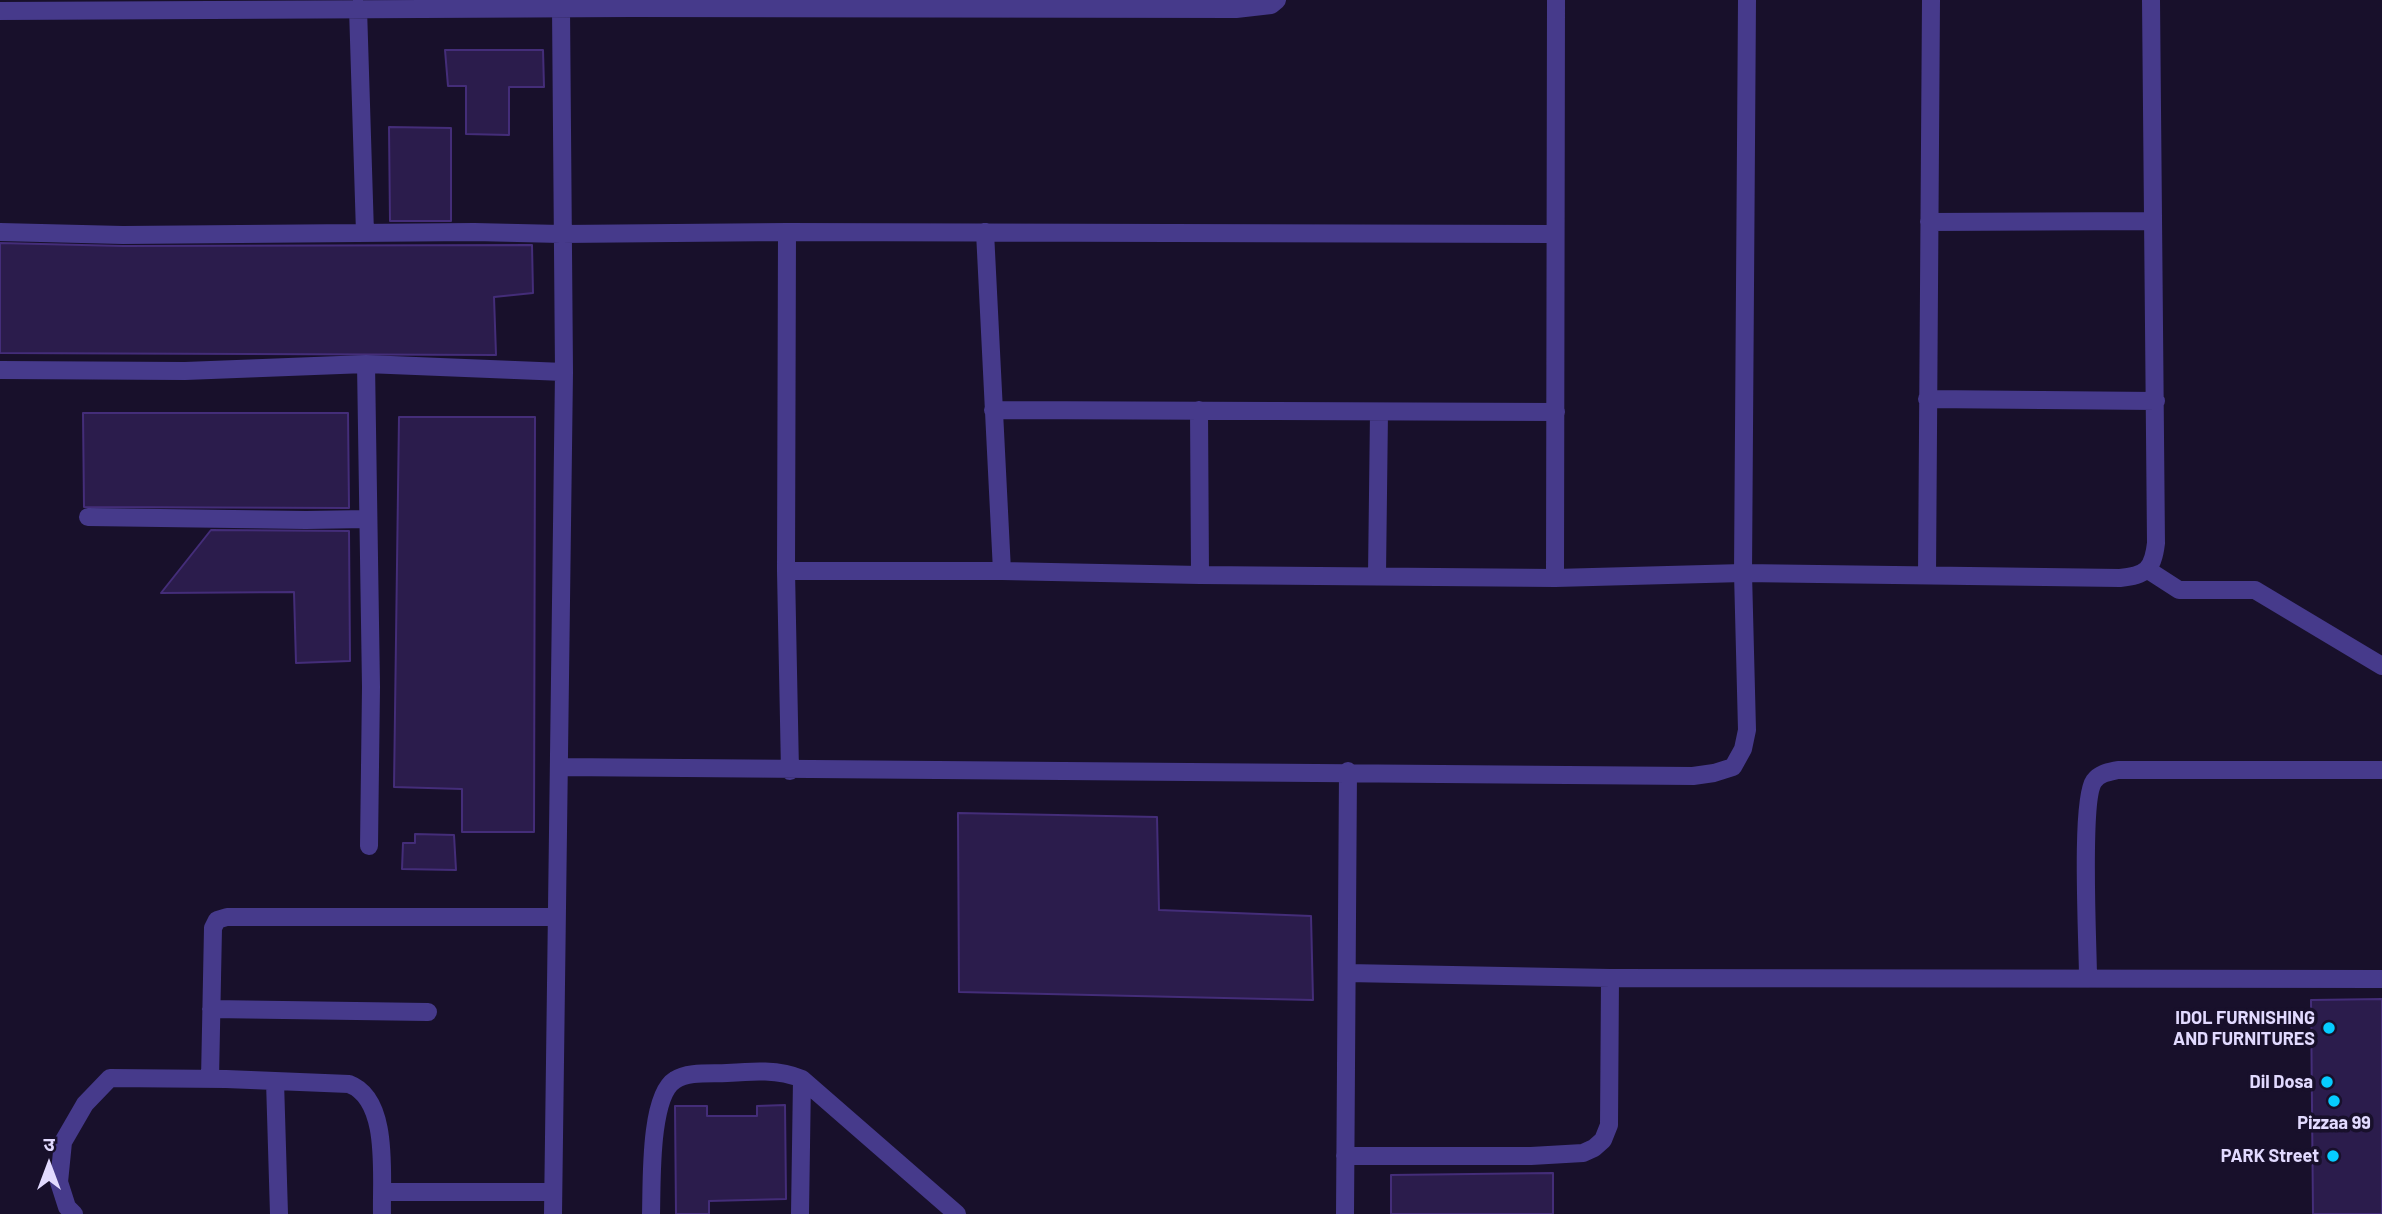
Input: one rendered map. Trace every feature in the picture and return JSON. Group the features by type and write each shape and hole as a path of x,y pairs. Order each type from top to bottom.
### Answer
{"street":[{"path":"0,10 524,4 561,8 632,4 1092,4 1236,9 1271,5 1277,0"},
{"path":"1555,578 1556,0"},
{"path":"559,767 790,771 1348,771 1693,776 1733,767 1743,749 1747,730 1743,573 1747,0"},
{"path":"1927,575 1931,0"},
{"path":"786,571 1555,578 1743,573 2120,578 2136,576 2148,570 2155,556 2157,543 2151,0"},
{"path":"358,8 365,233"},
{"path":"553,1214 564,372 561,8"},
{"path":"1929,222 2152,221"},
{"path":"0,232 123,235 787,232 1554,234"},
{"path":"787,232 786,571 790,771"},
{"path":"985,232 1002,571"},
{"path":"0,370 185,370 366,364 564,372"},
{"path":"366,364 371,687 369,846"},
{"path":"1927,400 2156,401"},
{"path":"993,410 1556,412"},
{"path":"1199,410 1200,575"},
{"path":"1377,575 1379,412"},
{"path":"88,517 367,519"},
{"path":"2148,570 2179,590 2255,590 2382,666"},
{"path":"2088,978 2086,810 2094,781 2104,773 2118,770 2382,770"},
{"path":"1345,1214 1348,771"},
{"path":"210,1079 213,928 216,920 227,917 555,917"},
{"path":"1347,973 1610,978 2382,979"},
{"path":"1345,1156 1531,1156 1583,1153 1594,1148 1603,1139 1609,1125 1610,978"},
{"path":"211,1009 428,1012"},
{"path":"651,1214 656,1111 665,1088 676,1079 688,1075 751,1071 790,1074 802,1079 957,1214"},
{"path":"74,1214 67,1207 60,1182 63,1142 85,1104 110,1078 275,1081 349,1084 361,1088 372,1102 379,1121 382,1214"},
{"path":"800,1214 802,1079"},
{"path":"275,1081 279,1214"},
{"path":"382,1192 553,1192"}],"building":[{"path":"445,50 543,50 544,87 509,87 509,135 466,134 466,86 448,86"},
{"path":"389,127 451,128 451,221 390,221"},
{"path":"0,243 123,246 532,245 533,293 494,297 496,355 0,353"},
{"path":"83,413 348,413 349,508 84,507"},
{"path":"399,417 535,417 534,832 462,832 462,789 394,787"},
{"path":"211,530 349,531 350,661 296,663 294,592 161,593"},
{"path":"958,813 1157,817 1159,910 1311,916 1313,1000 959,992"},
{"path":"415,834 454,835 456,870 402,869 403,843 415,843"},
{"path":"2382,999 2382,1214 2313,1214 2311,1000"},
{"path":"785,1105 786,1199 709,1201 709,1214 676,1214 675,1106 707,1106 707,1116 757,1116 757,1106"},
{"path":"1553,1173 1553,1214 1391,1214 1391,1175"}],"place":[{"name":"IDOL FURNISHING AND FURNITURES","path":"2329,1028"},
{"name":"Dil Dosa","path":"2327,1082"},
{"name":"Pizzaa 99","path":"2334,1101"},
{"name":"PARK Street","path":"2333,1156"}]}
